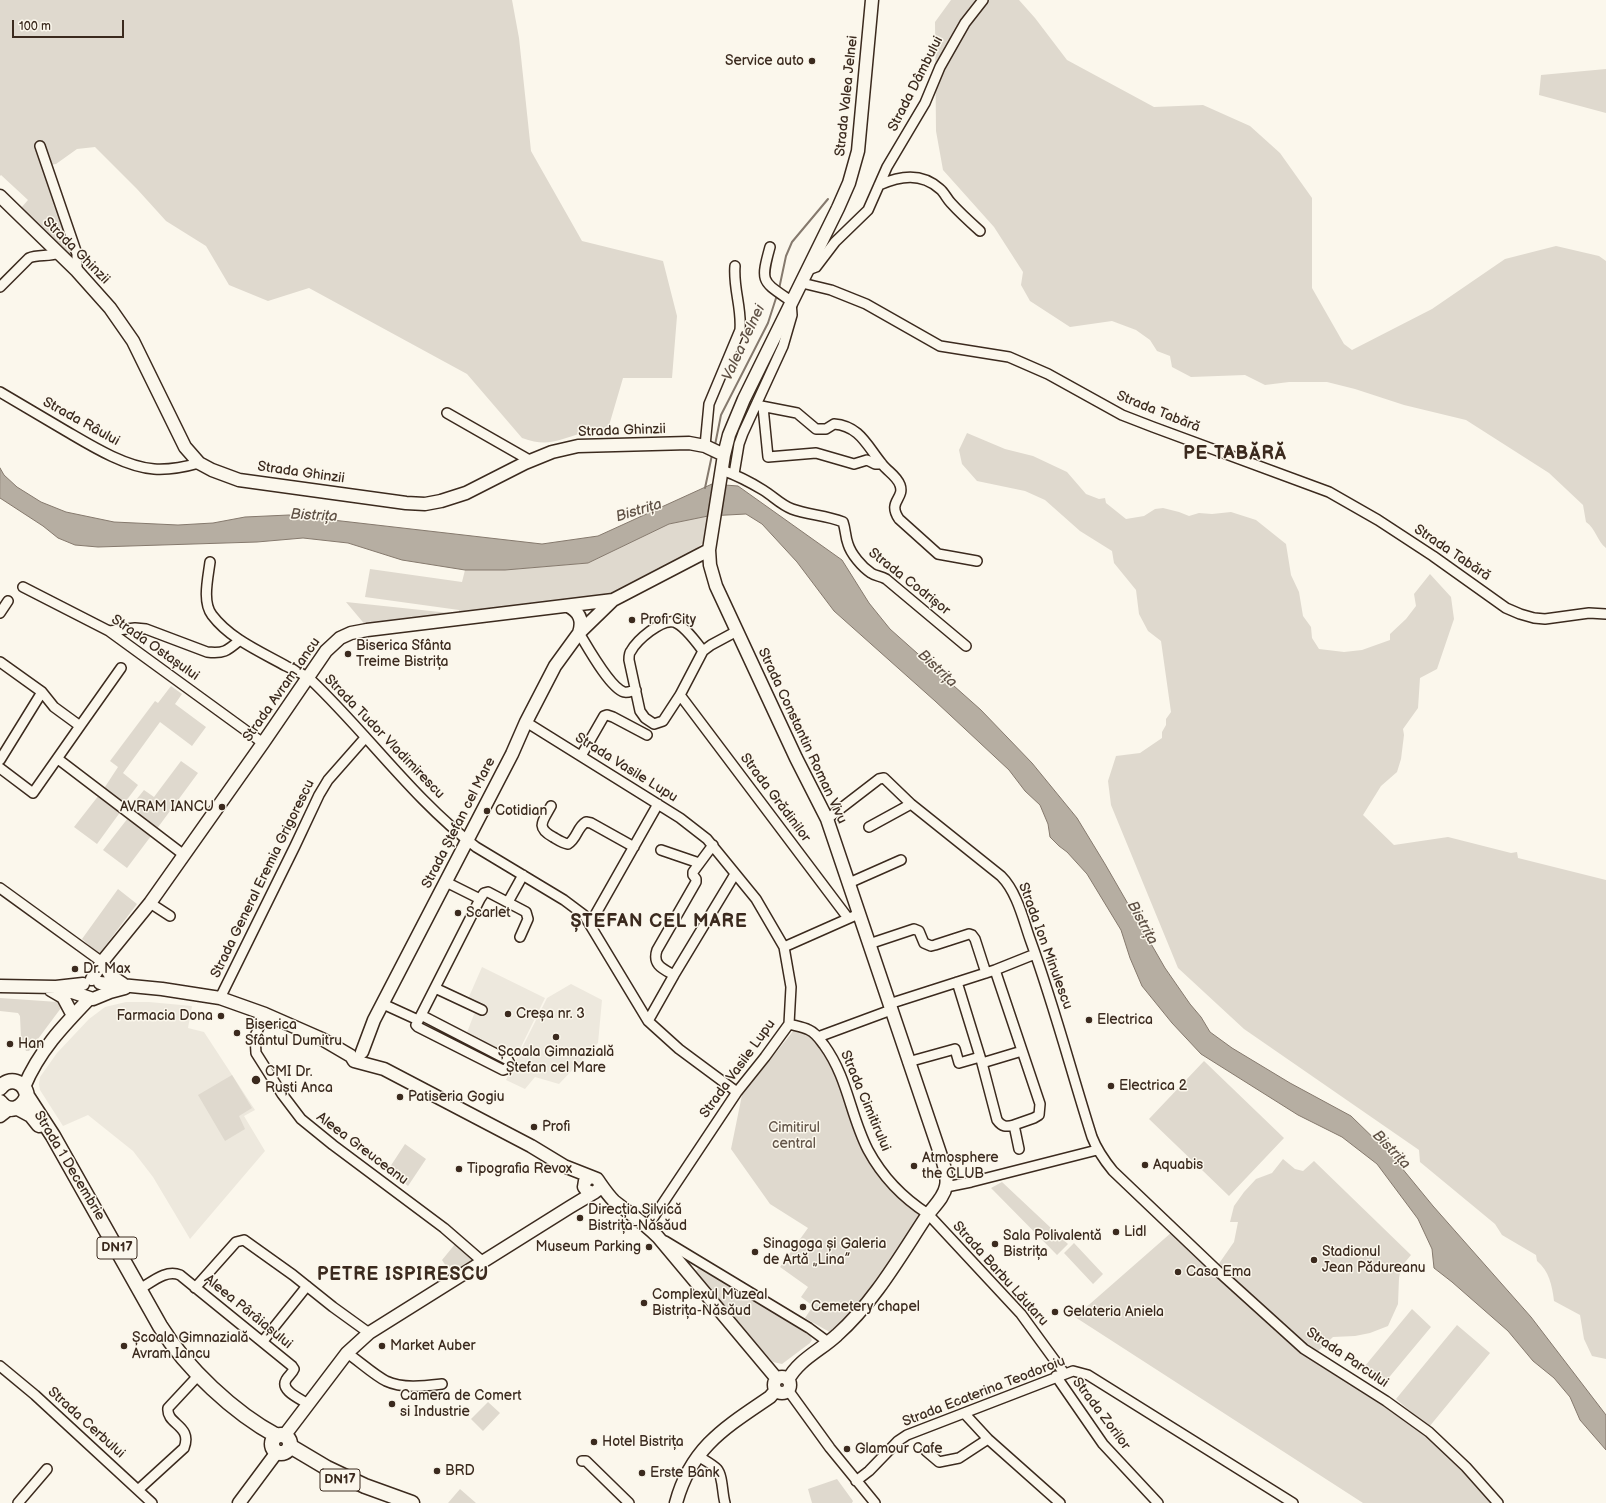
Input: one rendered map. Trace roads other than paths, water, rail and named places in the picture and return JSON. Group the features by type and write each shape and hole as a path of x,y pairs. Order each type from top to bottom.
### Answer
{"main road":[{"name":"DN17","path":"5,1107 22,1105 12,1086"},
{"name":"Strada 1 Decembrie","path":"12,1086 53,1136 160,1326 181,1356 218,1393 267,1431 281,1444 358,1483 412,1503"},
{"name":"Strada 1 Decembrie","path":"5,1107 34,1118 48,1139 127,1282 162,1340 177,1360 195,1379 214,1397 324,1473 362,1491 395,1503"}],"street":[{"name":"Strada Valea Jelnei","path":"708,550 722,470 722,454 729,435 744,398 850,183 858,151 872,0"},
{"name":"Strada Dâmbului","path":"808,270 816,267 835,242 868,210 887,168 925,103 940,67 956,37 983,0"},
{"path":"40,146 77,254 77,271"},
{"path":"879,185 906,176 932,182 941,189 950,202 980,231"},
{"name":"Strada Ghinzii","path":"0,196 77,271 110,308 133,341 185,447 199,463 212,470 239,480 406,503 425,504 441,501 466,493 552,452 578,446 689,443 706,446 722,454"},
{"path":"734,474 739,444 743,433 760,406 783,346 792,315 791,302 770,287 764,274 770,247"},
{"path":"0,287 29,258 33,256 52,256 59,253"},
{"path":"706,446 709,404 740,330 741,321 734,278 735,266"},
{"name":"Strada Tabără","path":"802,283 838,293 866,304 940,346 1009,357 1048,374 1122,415 1328,492 1378,520 1433,556 1506,608 1520,614 1545,619 1589,613 1606,614"},
{"name":"Strada Râului","path":"0,392 104,454 153,469 183,467 199,463"},
{"path":"760,406 797,414 816,429 826,429 834,424 849,427 872,449 882,464 900,484 900,494 894,506 895,514 899,519 938,554 977,561"},
{"path":"760,406 768,457 816,453 854,464 867,460 875,464 882,464"},
{"path":"447,412 531,461"},
{"name":"Strada Codrișor","path":"722,470 734,474 763,490 784,506 833,518 843,522 850,551 864,567 872,574 886,579 966,646"},
{"name":"Strada Ștefan cel Mare","path":"357,1054 446,882 466,840 512,754 526,722 555,666 579,633 613,600 708,550"},
{"name":"Strada Constantin Roman Vivu","path":"708,550 710,565 716,586 736,631 827,819 849,883 853,916 869,944 943,1162 946,1174 946,1187"},
{"name":"Strada Tudor Vladimirescu","path":"210,562 207,602 208,609 220,624 240,640 309,678 448,824 466,840 569,904 584,915 648,1021 679,1049 737,1092"},
{"name":"Strada Ostașului","path":"24,588 110,631 263,743"},
{"name":"Strada Avram Iancu","path":"90,989 101,963 150,903 309,678 326,651 340,638 351,633 613,600"},
{"path":"0,612 8,601"},
{"path":"568,606 574,609 578,614 581,620 579,633 616,688 628,692 636,690"},
{"path":"703,651 680,626 674,622 659,624 635,644 630,652 629,660 640,711 645,718 654,724 658,724 663,721 680,695 703,651 736,631"},
{"path":"110,631 135,628 146,629 207,652 218,653 228,650 240,640"},
{"path":"0,662 42,692 54,707 80,726"},
{"path":"0,768 33,793 121,668"},
{"path":"0,760 42,692"},
{"name":"Strada Grădinilor","path":"680,695 853,916"},
{"path":"581,756 604,716 608,715 613,717 647,735"},
{"name":"Strada Vasile Lupu","path":"526,722 680,818 713,845 756,899 784,947 790,987 789,1024 737,1092 647,1227"},
{"name":"Strada General Eremia Grigorescu","path":"220,998 319,795 328,780 365,738"},
{"path":"58,759 184,855"},
{"name":"Strada Ion Minulescu","path":"827,819 876,780 881,778 886,780 911,804 1006,880 1018,904 1035,954 1068,1054 1097,1150"},
{"path":"590,924 658,804"},
{"path":"869,827 911,804"},
{"path":"552,806 542,823 542,828 545,833 562,842 568,844 572,841 581,825 586,822 591,823 634,847"},
{"path":"674,975 656,964 655,956 696,882 693,873 713,845"},
{"path":"662,850 699,863"},
{"path":"849,883 901,860"},
{"path":"648,1021 735,874"},
{"path":"508,902 523,875"},
{"path":"446,882 480,899"},
{"path":"0,888 101,963 111,976 128,986"},
{"path":"383,1004 420,1018 508,1060 510,1064 503,1070 416,1025 420,1018 480,899 484,893 488,892 524,910 528,914 528,919 520,937"},
{"path":"150,903 170,916"},
{"path":"784,947 853,916"},
{"path":"869,944 914,929 919,931 924,944 931,946 969,934 972,935 991,971 1022,1051 1040,1104 1040,1111 1034,1118 1014,1125 1003,1126 997,1120 981,1060 957,982"},
{"path":"818,1037 890,1007 1035,954"},
{"path":"0,986 90,989 128,986 162,989 220,998 265,1014 357,1054 531,1146 564,1166 591,1187 613,1200 658,1237 782,1385 856,1481 869,1501"},
{"path":"40,987 54,990 59,993 66,1001 70,1015"},
{"path":"435,988 482,1010"},
{"path":"12,1086 39,1057 90,989"},
{"name":"Aleea Greuceanu","path":"265,1014 255,1036 256,1053 282,1094 301,1119 333,1145 444,1228 482,1261"},
{"name":"Strada Cimitirului","path":"789,1024 810,1030 818,1037 835,1063 843,1079 868,1150 880,1170 913,1205 928,1214"},
{"path":"908,1062 955,1049 959,1063 1022,1051"},
{"path":"1014,1125 1020,1149"},
{"path":"676,1503 685,1479 704,1447 720,1431 770,1397 782,1385 796,1367 854,1319 884,1281 928,1214 939,1200 946,1187 1097,1150"},
{"name":"Strada Parcului","path":"1097,1150 1118,1176 1220,1273 1304,1349 1386,1401 1426,1430 1466,1467 1498,1503"},
{"path":"243,1502 308,1404 347,1353 370,1333 570,1206 591,1187"},
{"name":"Strada Barbu Lăutaru","path":"928,1214 1021,1314 1060,1375"},
{"path":"658,1237 810,1328 828,1342"},
{"path":"195,1288 236,1242 240,1240 246,1242 370,1333"},
{"name":"Aleea Pârâiașului","path":"140,1289 162,1275 171,1273 180,1275 292,1366 294,1369 292,1374 286,1379 286,1388 289,1392 308,1404"},
{"path":"263,1341 307,1286"},
{"path":"347,1353 386,1381 392,1383 409,1385 442,1384"},
{"name":"Strada Cerbului","path":"0,1366 35,1395 152,1503"},
{"name":"Strada Ecaterina Teodoroiu","path":"856,1481 869,1471 898,1441 907,1435 1073,1371 1088,1375 1293,1503"},
{"name":"Strada Zorilor","path":"1060,1375 1103,1444 1158,1503"},
{"path":"138,1490 184,1448 186,1442 185,1433 169,1416 167,1411 173,1401 195,1379"},
{"path":"964,1413 988,1439 1060,1503"},
{"path":"926,1451 939,1462 959,1458 988,1439"},
{"path":"698,1456 719,1472 725,1503"},
{"path":"582,1461 586,1462 629,1503"},
{"path":"18,1503 47,1469"}],"waterway":[{"name":"Valea Jelnei","path":"779,289 786,256 792,242 828,199"},
{"name":"Valea Jelnei","path":"715,445 721,415 768,323 777,295"},
{"name":"Valea Jelnei","path":"705,488 712,455"}],"place":[{"name":"Service auto","path":"812,61"},
{"name":"Profi City","path":"632,620"},
{"name":"Biserica Sfânta Treime Bistrița","path":"348,654"},
{"name":"AVRAM IANCU","path":"222,807"},
{"name":"Cotidian","path":"487,811"},
{"name":"Scarlet","path":"458,913"},
{"name":"Dr. Max","path":"75,969"},
{"name":"Creșa nr. 3","path":"508,1014"},
{"name":"Farmacia Dona","path":"221,1016"},
{"name":"Electrica","path":"1089,1020"},
{"name":"Biserica Sfântul Dumitru","path":"237,1033"},
{"name":"Școala Gimnazială Ștefan cel Mare","path":"556,1037"},
{"name":"Han","path":"10,1044"},
{"name":"CMI Dr. Ruști Anca","path":"256,1080"},
{"name":"Electrica 2","path":"1111,1086"},
{"name":"Patiseria Gogiu","path":"400,1097"},
{"name":"Profi","path":"534,1127"},
{"name":"Aquabis","path":"1145,1165"},
{"name":"Atmosphere the CLUB","path":"914,1166"},
{"name":"Tipografia Revox","path":"459,1169"},
{"name":"Direcția Silvică Bistrița-Năsăud","path":"580,1218"},
{"name":"Lidl","path":"1116,1232"},
{"name":"Sala Polivalentă Bistrița","path":"995,1244"},
{"name":"Museum Parking","path":"649,1247"},
{"name":"Sinagoga și Galeria de Artă „Lina”","path":"755,1252"},
{"name":"Stadionul Jean Pădureanu","path":"1314,1260"},
{"name":"Casa Ema","path":"1178,1272"},
{"name":"Complexul Muzeal Bistrița-Năsăud","path":"644,1303"},
{"name":"Cemetery chapel","path":"803,1307"},
{"name":"Gelateria Aniela","path":"1055,1312"},
{"name":"Școala Gimnazială Avram Iancu","path":"124,1346"},
{"name":"Market Auber","path":"382,1346"},
{"name":"Camera de Comert si Industrie","path":"392,1404"},
{"name":"Hotel Bistrița","path":"594,1442"},
{"name":"Glamour Cafe","path":"847,1449"},
{"name":"BRD","path":"437,1471"},
{"name":"Erste Bank","path":"642,1473"}],"district":[{"name":"PE TABĂRĂ","path":"1235,454"},
{"name":"ȘTEFAN CEL MARE","path":"659,922"},
{"name":"PETRE ISPIRESCU","path":"403,1275"}],"water label":[{"name":"Bistrița","path":"639,511"},
{"name":"Bistrița","path":"314,516"},
{"name":"Bistrița","path":"937,669"},
{"name":"Bistrița","path":"1142,923"},
{"name":"Bistrița","path":"1391,1150"}],"park label":[{"name":"Cimitirul central","path":"794,1136"}]}
